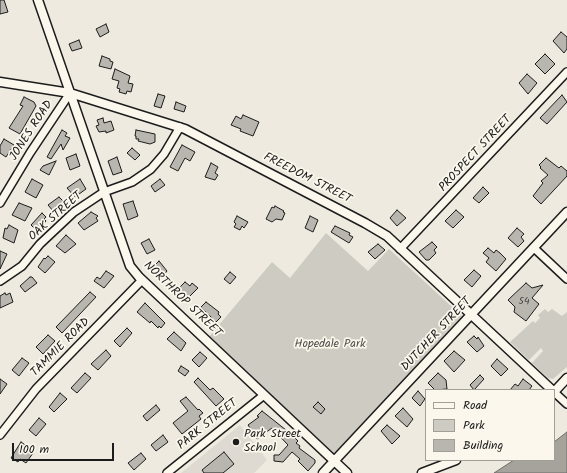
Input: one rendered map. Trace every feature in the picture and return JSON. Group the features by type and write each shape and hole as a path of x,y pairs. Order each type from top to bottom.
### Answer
{"street":[{"name":"NORTHROP STREET","path":"38,0 126,259 133,271 347,473"},
{"name":"PROSPECT STREET","path":"400,248 567,72"},
{"name":"FREEDOM STREET","path":"0,82 70,92 180,127 365,223 384,234 400,248 551,389"},
{"name":"JONES ROAD","path":"0,203 30,153 70,92"},
{"name":"OAK STREET","path":"0,281 22,266 40,244 74,212 104,192 132,182 151,169 164,154 180,127"},
{"name":"DUTCHER STREET","path":"323,473 567,212"},
{"path":"534,248 567,279"},
{"name":"TAMMIE ROAD","path":"0,436 36,389 142,280"},
{"path":"555,389 567,378"},
{"name":"FREEDOM STREET","path":"555,393 567,404"},
{"name":"PARK STREET","path":"167,473 264,395"},
{"path":"422,473 453,461"}],"shaded area":[{"name":"Park Street School","path":"240,425 267,460 254,473 181,473"},
{"path":"567,432 567,473 494,473 512,461 555,461 555,441"}],"green space":[{"name":"Hopedale Park","path":"326,233 368,271 389,249 463,317 334,455 208,338 272,262 290,278"},
{"path":"545,309 548,312 552,309 562,316 567,312 567,367 553,379 548,378 532,363 543,351 541,348 529,360 510,342 533,321 535,323 540,318 538,315"}],"building":[{"path":"0,0 4,0 8,12 0,14"},
{"path":"106,24 109,32 100,37 96,29"},
{"path":"561,32 567,37 567,49 564,53 553,41"},
{"path":"79,40 82,48 72,51 69,44"},
{"path":"545,54 555,64 545,74 535,64"},
{"path":"102,56 113,62 111,69 99,66"},
{"path":"115,69 130,76 128,83 133,84 131,92 127,91 126,94 119,92 120,89 117,88 119,81 112,79"},
{"path":"527,74 537,83 528,94 519,83"},
{"path":"158,94 165,96 161,108 154,106"},
{"path":"562,95 567,102 547,124 540,118"},
{"path":"24,97 34,102 36,106 20,134 9,128 23,106 20,105"},
{"path":"176,102 186,106 184,112 174,109"},
{"path":"243,115 259,122 253,136 240,131 241,129 231,125 236,116 241,119"},
{"path":"103,118 104,123 111,121 114,130 106,133 106,131 99,132 96,126 99,125 97,120"},
{"path":"62,130 67,133 65,136 70,138 63,150 61,144 51,159 47,157"},
{"path":"136,130 155,134 155,142 150,144 138,141 139,139 136,139 135,136"},
{"path":"4,139 14,145 6,157 0,153 0,146"},
{"path":"182,145 195,152 190,161 185,158 178,171 170,167"},
{"path":"132,148 140,155 135,160 127,153"},
{"path":"76,154 80,166 70,170 66,158"},
{"path":"117,157 122,172 113,175 108,161"},
{"path":"546,158 559,168 561,166 567,171 567,176 541,204 533,196 543,183 541,181 548,175 540,168 541,167 539,165"},
{"path":"56,161 49,175 40,170 43,166"},
{"path":"211,163 218,167 215,173 218,175 215,180 205,177"},
{"path":"32,179 43,185 36,198 25,192"},
{"path":"80,179 86,189 75,197 67,188"},
{"path":"160,179 165,185 155,192 151,186"},
{"path":"483,187 489,193 479,203 473,198"},
{"path":"59,197 65,203 54,212 48,205"},
{"path":"133,201 138,216 128,220 123,204"},
{"path":"19,203 32,208 25,221 12,215"},
{"path":"275,206 285,213 282,220 276,219 272,222 266,219 272,207 274,208"},
{"path":"397,210 406,218 397,226 390,218"},
{"path":"456,210 464,217 453,228 445,221"},
{"path":"91,212 98,216 96,218 98,221 84,230 78,223"},
{"path":"42,213 46,217 44,219 46,221 37,231 31,225"},
{"path":"237,216 248,222 244,228 242,226 240,230 234,227 236,224 234,222"},
{"path":"310,216 318,220 313,232 305,228"},
{"path":"9,225 18,230 14,243 3,238 5,228 7,229"},
{"path":"335,226 350,233 349,235 353,237 349,243 331,232"},
{"path":"517,228 524,234 521,237 524,241 518,247 508,238"},
{"path":"66,235 76,244 65,253 56,246"},
{"path":"149,239 155,250 147,254 141,243"},
{"path":"432,242 437,247 434,250 436,253 429,260 426,260 419,252"},
{"path":"378,244 385,250 375,259 368,252"},
{"path":"488,248 494,253 496,250 506,259 496,271 486,262 489,258 483,253"},
{"path":"0,251 7,254 0,269"},
{"path":"48,256 55,262 45,273 38,267 44,258 45,259"},
{"path":"159,261 167,271 162,277 152,268"},
{"path":"474,270 481,276 472,287 464,280"},
{"path":"106,271 114,276 104,288 94,281 97,277 100,279"},
{"path":"230,272 236,277 230,284 224,279"},
{"path":"32,277 37,283 25,292 20,286"},
{"path":"185,282 190,286 192,283 198,288 189,297 178,289"},
{"path":"526,283 532,288 543,285 532,298 539,304 526,321 514,312 515,307 508,300"},
{"path":"90,292 96,297 62,333 56,327"},
{"path":"5,293 6,295 10,293 13,302 0,308 0,296"},
{"path":"206,302 219,312 218,314 221,317 216,322 201,307"},
{"path":"145,303 165,323 161,328 159,326 158,328 151,321 150,323 137,312"},
{"path":"127,328 132,333 120,347 114,341"},
{"path":"174,332 186,343 181,351 167,339"},
{"path":"48,335 55,341 43,354 36,347"},
{"path":"474,336 477,339 478,337 484,346 477,352 467,342"},
{"path":"106,350 111,356 98,370 91,364"},
{"path":"454,351 465,360 454,372 444,361"},
{"path":"200,352 207,358 199,367 192,360"},
{"path":"22,358 29,363 19,376 12,370"},
{"path":"497,359 508,369 501,376 491,366"},
{"path":"181,366 189,371 185,376 178,371"},
{"path":"85,373 91,378 77,393 71,388"},
{"path":"438,373 446,380 447,389 434,389 428,383"},
{"path":"480,375 484,379 475,389 470,385"},
{"path":"198,378 210,390 213,388 224,399 216,406 194,382"},
{"path":"0,379 7,384 0,394"},
{"path":"523,379 532,386 530,389 511,389 515,384 518,386"},
{"path":"418,391 425,399 420,406 412,398"},
{"path":"60,393 67,399 54,412 49,407"},
{"path":"186,397 198,410 199,409 203,413 199,416 201,419 182,434 173,423 188,411 180,401"},
{"path":"318,402 325,409 321,414 313,407"},
{"path":"156,405 160,410 147,421 143,416"},
{"path":"403,408 413,419 407,427 395,416"},
{"path":"262,411 291,434 298,441 296,443 300,446 299,448 315,460 315,463 308,471 298,461 300,459 292,452 283,462 274,461 274,455 279,455 288,445 272,428 257,439 248,429 250,428 248,425 259,417 257,416"},
{"path":"39,418 46,424 36,436 29,430"},
{"path":"387,425 400,436 392,444 381,431"},
{"path":"163,435 168,442 156,451 151,445"},
{"path":"21,442 33,453 26,463 20,459 18,462 11,458"},
{"path":"224,452 234,464 223,473 204,473 202,470"},
{"path":"141,453 146,459 134,470 128,463"}],"place":[{"name":"Park Street School","path":"236,442"}]}
